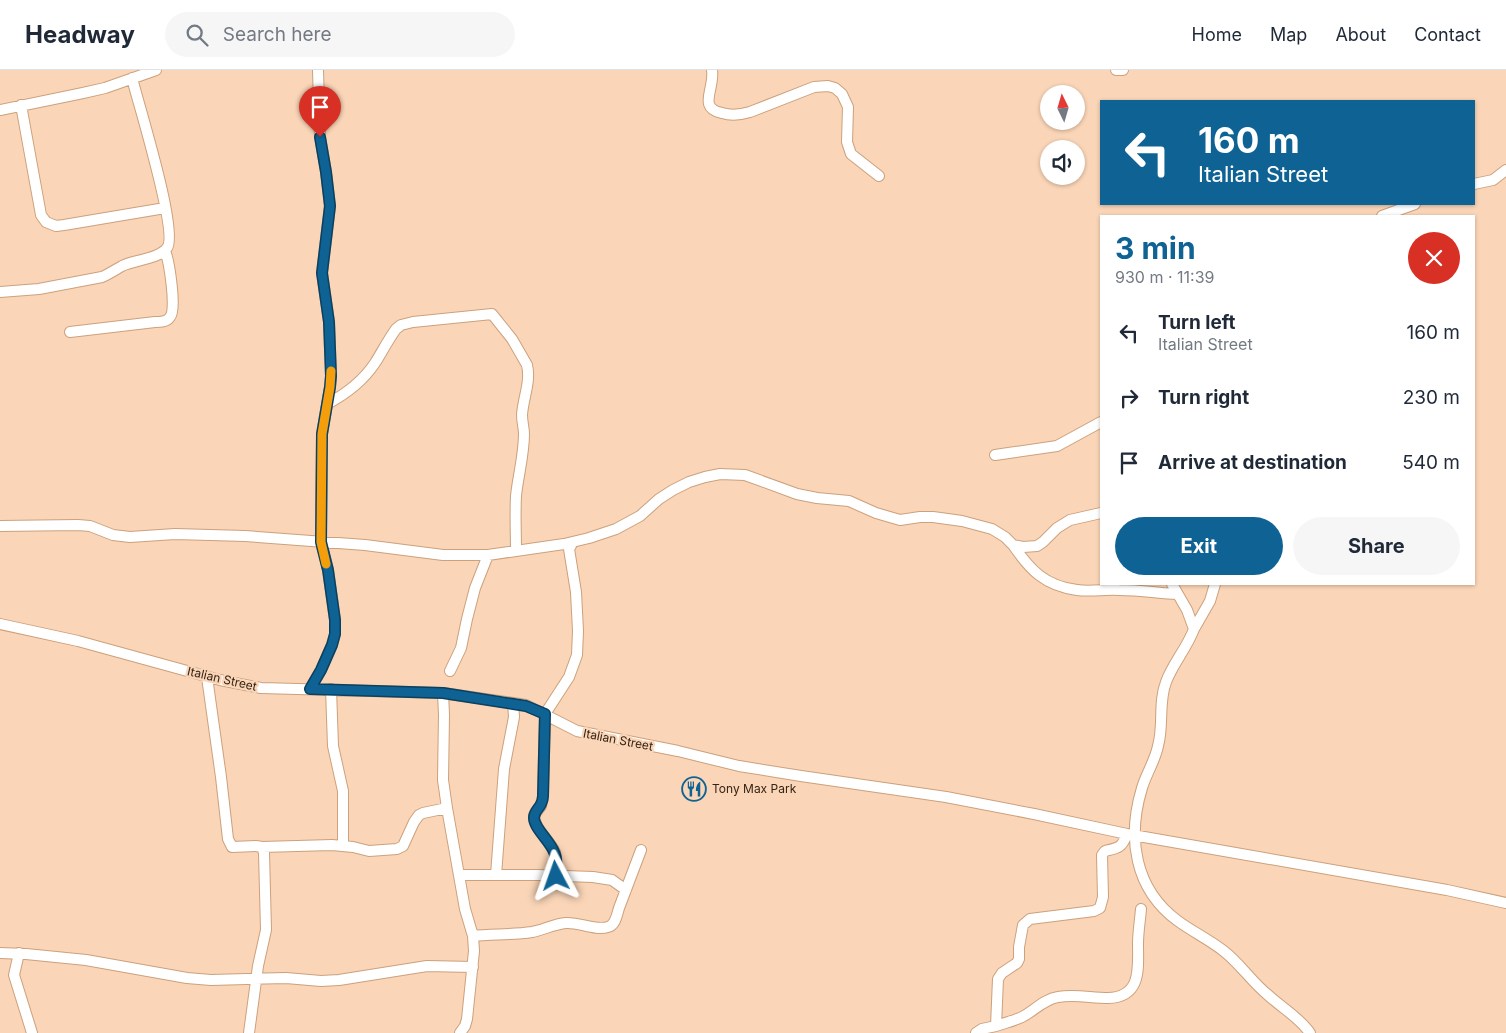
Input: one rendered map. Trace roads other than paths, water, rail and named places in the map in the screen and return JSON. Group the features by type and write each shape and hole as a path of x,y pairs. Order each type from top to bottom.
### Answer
{"street":[{"path":"0,110 83,94 156,70"},
{"path":"310,689 321,670 335,634 335,620 328,570 321,542 322,434 330,387 330,343 322,273 330,206 320,137 318,70"},
{"path":"712,70 713,82 708,99 710,108 713,111 730,115 750,112 814,87 828,86 835,88 842,94 848,107 847,142 851,154 879,176"},
{"path":"1116,70 1124,70"},
{"path":"0,292 39,289 89,280 111,273 123,266 158,255 169,247 170,242 162,184 132,78"},
{"path":"21,106 41,215 46,222 56,226 165,208"},
{"path":"1475,184 1493,180 1506,170"},
{"path":"1385,215 1412,205"},
{"path":"70,332 166,321 169,319 173,311 169,262 165,251"},
{"path":"327,404 341,397 362,379 396,329 401,325 413,322 492,314 512,340 528,370 528,384 522,416 523,448 516,496 516,551"},
{"path":"995,455 1057,446 1100,423"},
{"path":"0,526 78,525 90,526 113,534 130,537 175,534 254,536 443,555 488,555 573,542 616,529 640,516 659,499 673,490 689,482 720,474 745,476 797,494 849,501 876,513 900,520 933,517 962,521 992,530 1005,537 1034,572 1050,582 1065,587 1077,590 1120,590 1177,594"},
{"path":"1013,545 1037,546 1064,523 1100,513"},
{"path":"556,876 555,853 536,824 534,814 541,806 543,796 545,714 569,677 577,655 576,592 569,549 573,542"},
{"path":"450,671 461,648 476,588 488,555"},
{"path":"1172,585 1187,610 1194,629"},
{"path":"1215,585 1210,601 1194,629 1191,639 1172,670 1161,695 1159,744 1142,787 1131,835 1146,887 1160,906 1177,921 1224,951 1262,991 1294,1016 1310,1033"},
{"name":"Italian Street","path":"0,624 78,641 207,677 261,688 443,693 513,703 545,714 577,732 678,751 739,766 946,797 1131,835 1447,890 1506,903"},
{"path":"207,677 228,840 232,846 343,846 369,850 401,848 419,815 447,808"},
{"path":"332,689 333,746 343,791 343,846"},
{"path":"443,693 443,780 465,909 473,936 474,951 464,1031"},
{"path":"496,875 504,769 514,717 513,703"},
{"path":"996,1026 998,978 1017,963 1019,959 1023,925 1030,919 1094,911 1100,908 1103,897 1102,855 1105,851 1113,850 1120,846 1131,835"},
{"path":"249,1033 256,980 266,930 264,853 262,847"},
{"path":"473,936 529,933 564,923 604,928 610,927 614,922 641,850"},
{"path":"459,875 603,878 612,880 626,890"},
{"path":"976,1033 978,1030 1021,1018 1056,997 1112,998 1127,992 1133,986 1138,976 1138,936 1141,909"},
{"path":"0,953 86,960 187,978 211,980 286,978 321,981 339,980 427,966 473,967"},
{"path":"18,953 14,975 32,1033"}],"place":[{"name":"Tony Max Park","path":"694,789"}]}
